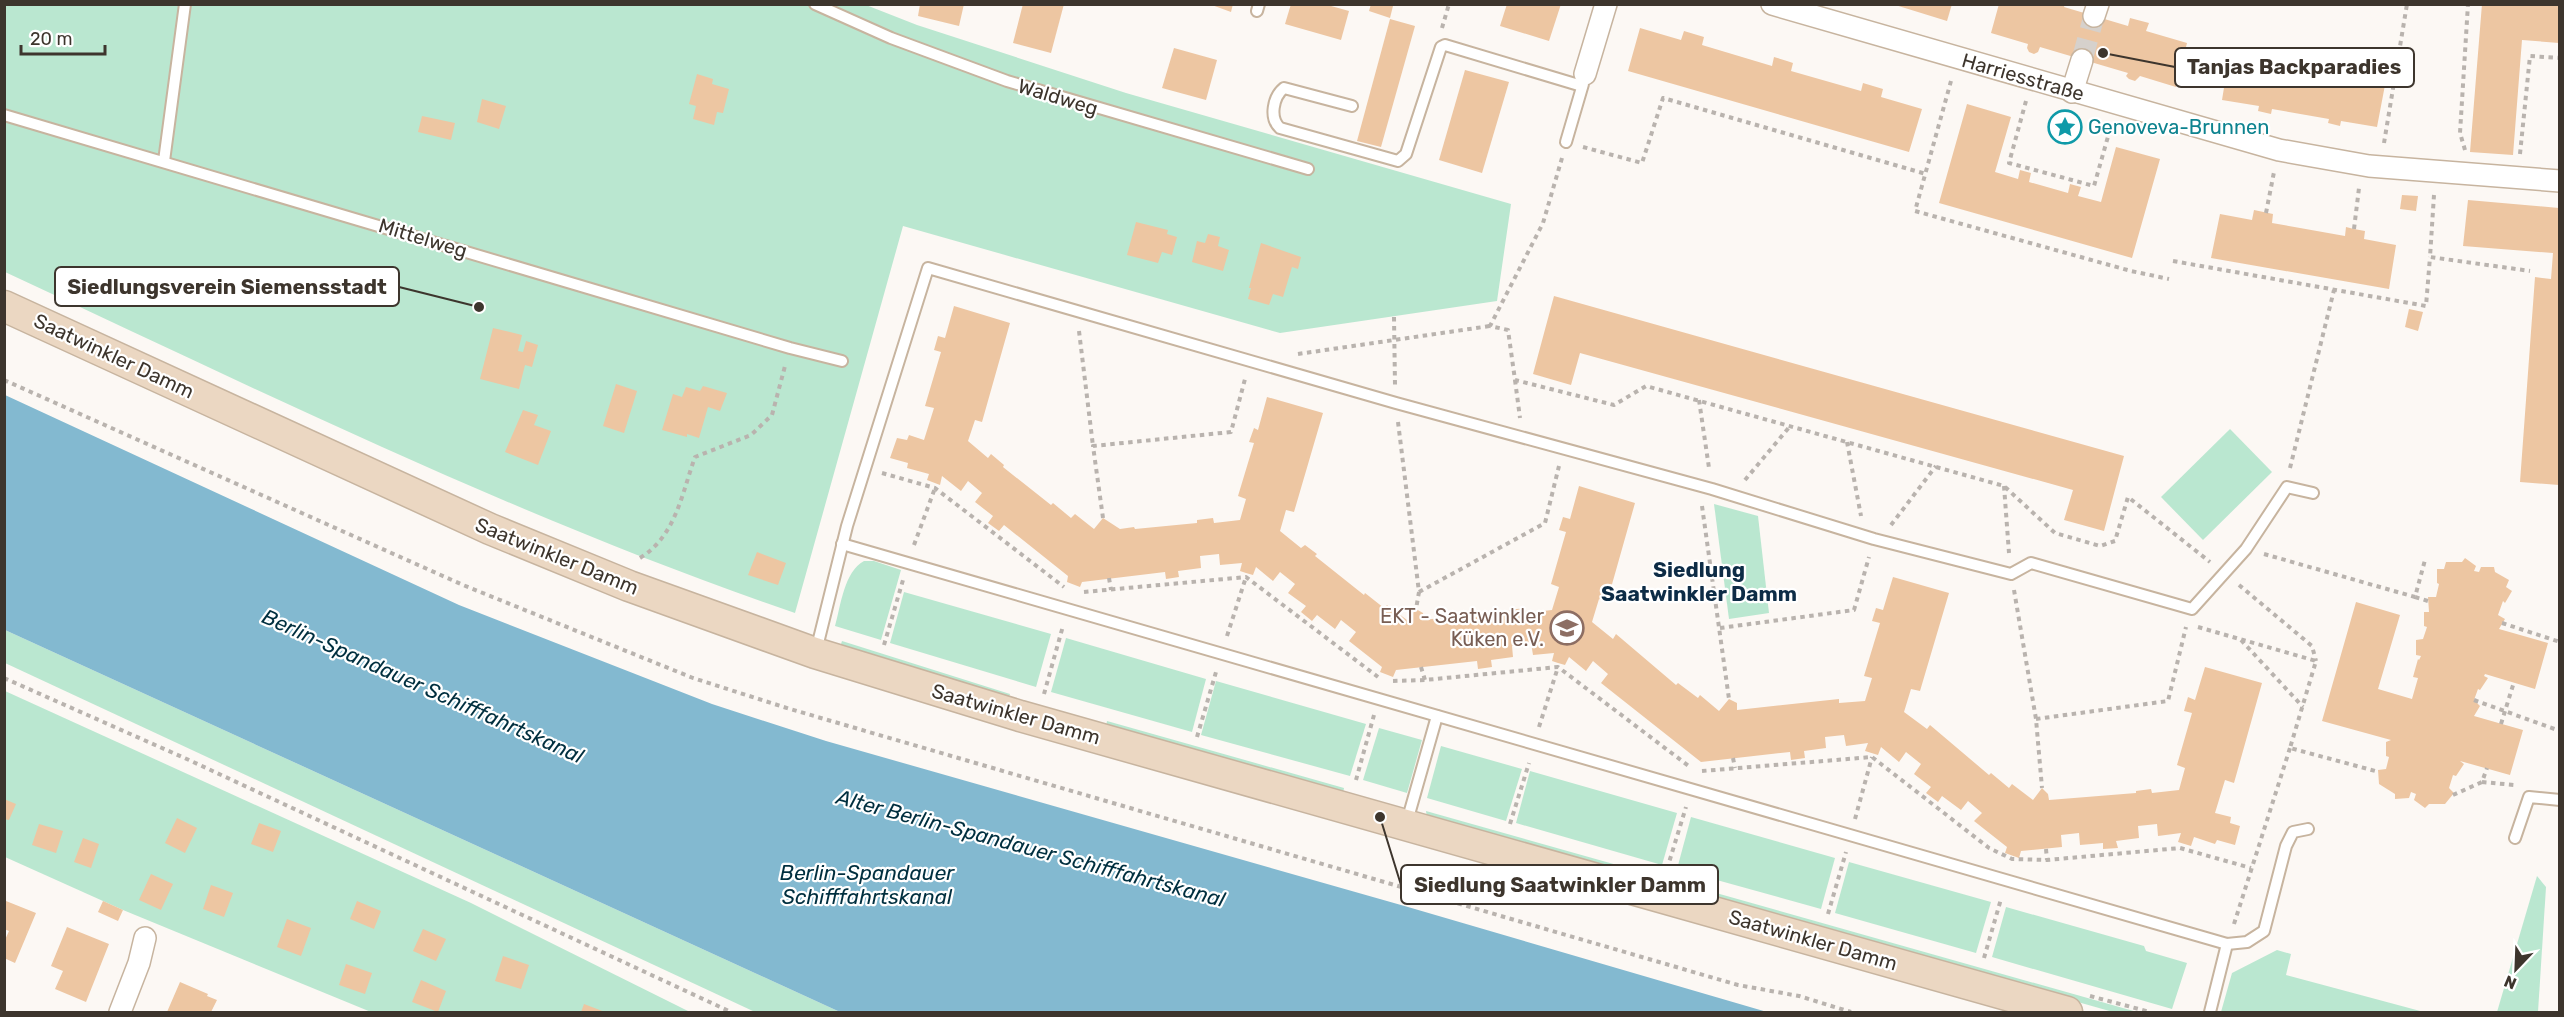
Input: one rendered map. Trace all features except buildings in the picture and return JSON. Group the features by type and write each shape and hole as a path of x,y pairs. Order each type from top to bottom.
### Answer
{"main road":[{"name":"Saatwinkler Damm","path":"4,306 490,529 629,586 816,653 1020,716 1406,825 2074,1003"}],"street":[{"path":"1583,82 1606,4"},
{"name":"Harriesstraße","path":"1772,4 2279,150 2369,166 2559,182"},
{"path":"2072,92 2082,60"},
{"path":"120,1012 139,963 145,938"}],"lane":[{"path":"164,160 184,4"},
{"name":"Waldweg","path":"815,4 891,38 1007,81 1308,169"},
{"path":"1352,106 1284,88 1279,92 1272,116 1274,123 1280,128 1398,161 1406,154 1441,47 1445,45 1583,82 1566,142"},
{"name":"Mittelweg","path":"4,115 164,160 790,348 842,361"},
{"path":"816,653 842,544 928,268 1396,403 1712,489 1874,539 2011,574 2031,563 2192,609 2246,549 2287,487 2313,493"},
{"path":"842,544 2227,944 2247,942 2264,931 2286,846 2293,832 2308,829"},
{"path":"1406,825 1437,716"},
{"path":"2515,838 2529,797 2559,800"},
{"path":"2210,1012 2227,944"}],"path":[{"path":"2383,149 2408,4"},
{"path":"2465,150 2460,133 2468,4"},
{"path":"2520,160 2530,56 2559,58"},
{"path":"1953,73 1915,211 2132,271 2169,279"},
{"path":"2028,94 2009,163 2094,186 2113,119"},
{"path":"1490,326 1543,223 1566,142 1642,163 1663,98 1926,174"},
{"path":"2266,213 2276,164"},
{"path":"2354,229 2361,178"},
{"path":"2173,261 2426,306 2434,186"},
{"path":"2430,257 2530,271"},
{"path":"2287,487 2299,428 2334,290"},
{"path":"1076,311 1103,518"},
{"path":"1394,317 1396,403 1419,592 1416,609"},
{"path":"1294,355 1490,326 1508,330 1523,437"},
{"path":"640,558 651,551 669,530 679,509 695,457 752,435 772,415 790,348"},
{"path":"1093,446 1231,432 1250,361"},
{"path":"4,380 463,585 693,678 789,709 1738,984 1799,996 1851,1012"},
{"path":"1515,380 1614,405 1646,386 1936,466 2004,486 2055,533 2100,546 2115,541 2128,498 2225,573 2312,646 2316,661 2227,944"},
{"path":"1699,400 1712,489"},
{"path":"1732,495 1791,425"},
{"path":"1847,442 1862,522 1874,539"},
{"path":"1419,592 1545,523 1563,449"},
{"path":"1720,628 1854,610 1874,539 1888,529 1936,466"},
{"path":"866,469 935,488 1072,593 1246,577 1383,682 1558,667 1696,772 1872,757 1989,848 2012,859 2047,860 2180,848 2251,868"},
{"path":"1699,486 1729,699"},
{"path":"2004,486 2011,574 2036,719 2042,789"},
{"path":"2246,549 2428,601"},
{"path":"2415,597 2425,560"},
{"path":"1109,579 1111,590"},
{"path":"1044,694 1072,593"},
{"path":"2502,623 2528,634 2559,642"},
{"path":"2036,719 2168,701 2187,624 2316,661"},
{"path":"2241,640 2303,708"},
{"path":"1421,667 1425,680"},
{"path":"4,678 210,770 731,1012"},
{"path":"2501,724 2514,682"},
{"path":"1035,697 1046,700"},
{"path":"1354,787 1379,699"},
{"path":"2474,700 2559,731"},
{"path":"2290,748 2379,772"},
{"path":"1734,758 1735,768"},
{"path":"2453,795 2482,782 2487,768"},
{"path":"1667,869 1691,789"},
{"path":"2046,849 2047,860"},
{"path":"1984,959 2012,859"},
{"path":"2074,1003 2150,1012"}],"green space":[{"path":"5,4 866,5 917,25 1126,93 1511,204 1497,301 1280,333 903,226 795,613 593,538 494,496 298,409 5,272"},
{"path":"2230,429 2272,472 2203,540 2161,497"},
{"path":"1714,504 1758,516 1769,613 1729,619"},
{"path":"864,561 874,561 901,570 881,640 835,626 848,581 857,566"},
{"path":"904,592 1051,634 1036,687 890,643"},
{"path":"5,630 840,1012 755,1012 5,663"},
{"path":"1066,638 1206,679 1192,732 1051,692"},
{"path":"842,641 1010,694 1008,699 840,647"},
{"path":"1216,681 1366,724 1350,776 1201,735"},
{"path":"5,691 471,903 690,1012 371,1012 123,910 5,857"},
{"path":"1107,721 1344,788 1343,793 1106,726"},
{"path":"1379,728 1422,740 1407,793 1363,780"},
{"path":"1441,746 1522,769 1506,821 1427,798"},
{"path":"1530,771 1677,813 1662,865 1516,823"},
{"path":"1426,811 2137,1012 2113,1012 1427,818"},
{"path":"1691,817 1835,858 1821,909 1677,869"},
{"path":"1849,862 1991,902 1976,953 1835,913"},
{"path":"2537,876 2546,887 2538,1012 2497,1012"},
{"path":"2006,907 2144,946 2146,951 2187,963 2172,1009 1992,957"},
{"path":"2277,950 2291,954 2286,975 2424,1012 2221,1012 2232,973"}],"water":[{"name":"Berlin-Spandauer Schifffahrtskanal","path":"5,395 459,605 712,704 826,741 1767,1012 840,1012 5,630"}],"tunnel":[{"path":"2082,60 2094,16"}],"place":[{"name":"Tanjas Backparadies","path":"2103,53"},
{"name":"Genoveva-Brunnen","path":"2065,127"},
{"name":"Siedlungsverein Siemensstadt","path":"479,307"},
{"name":"EKT - Saatwinkler Küken e.V.","path":"1567,628"},
{"name":"Siedlung Saatwinkler Damm","path":"1380,817"}],"district":[{"name":"Siedlung Saatwinkler Damm","path":"1699,581"}],"water label":[{"name":"Alter Berlin-Spandauer Schifffahrtskanal","path":"1031,848"}]}
